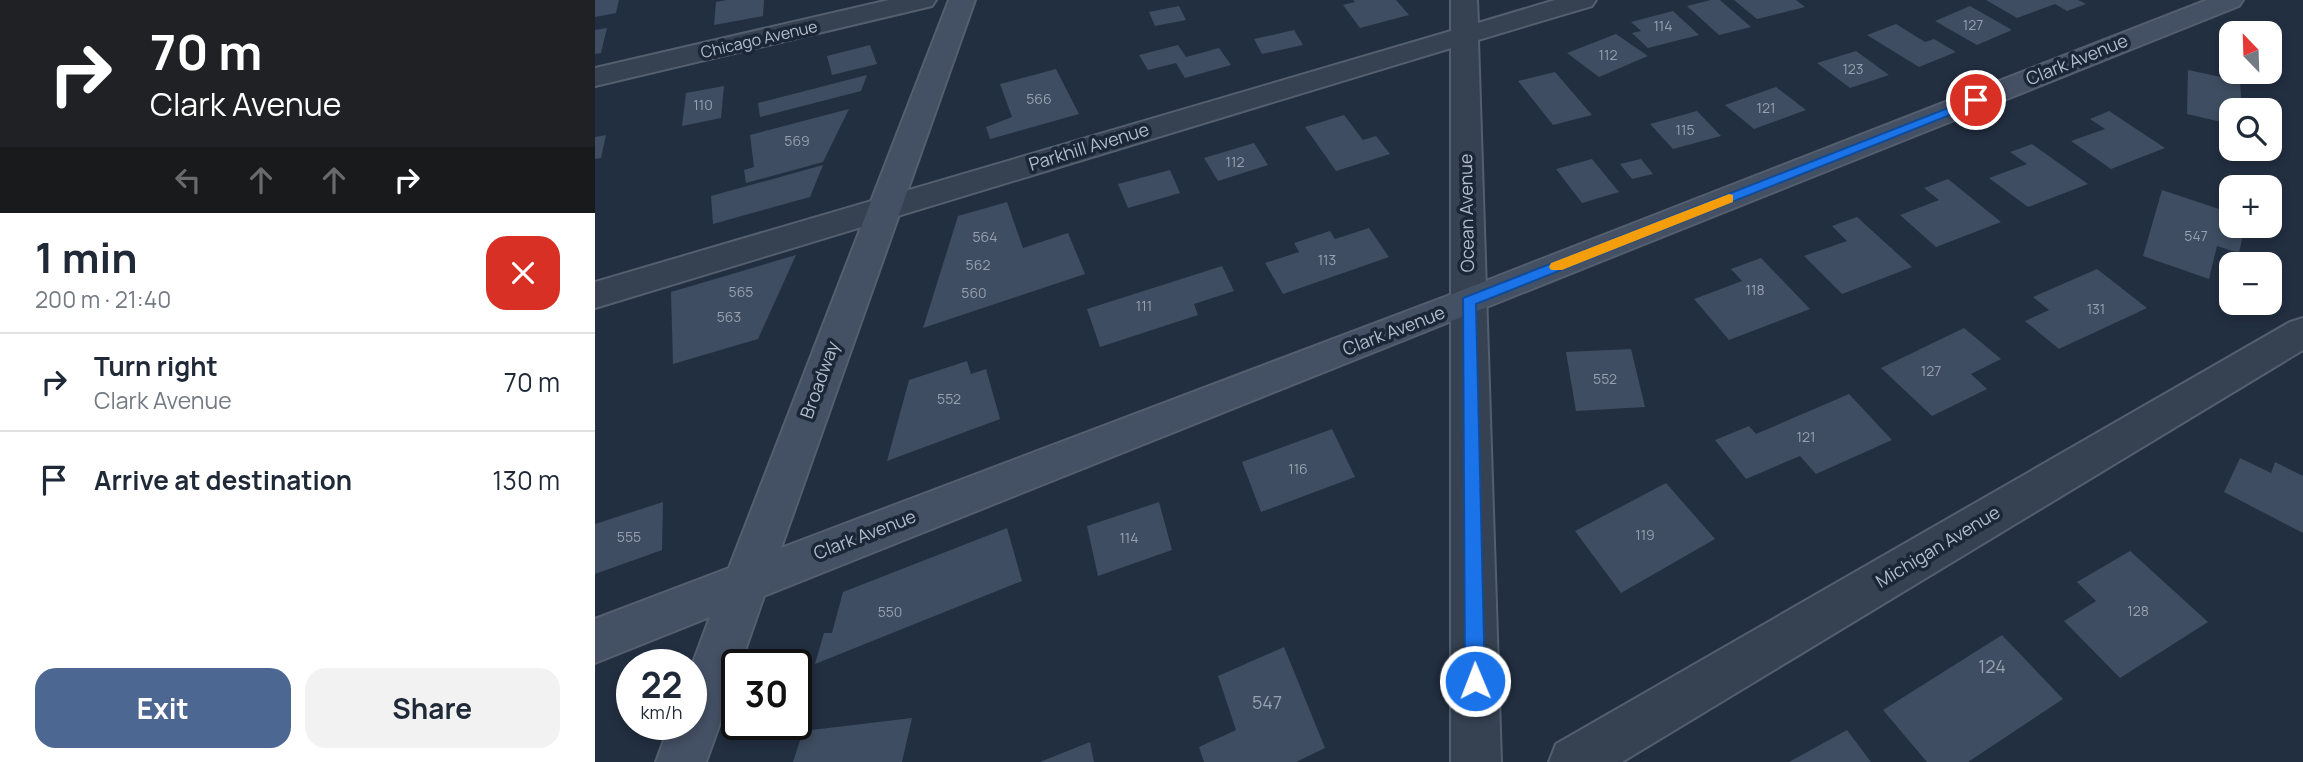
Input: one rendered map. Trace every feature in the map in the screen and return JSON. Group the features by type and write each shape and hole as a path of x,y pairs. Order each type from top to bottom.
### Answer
{"street":[{"name":"Chicago Avenue","path":"595,77 923,0"},
{"name":"Broadway","path":"681,762 882,209 962,0"},
{"name":"Parkhill Avenue","path":"595,295 882,209 1464,18 1583,0"},
{"name":"Clark Avenue","path":"595,641 1468,302 2230,0"},
{"name":"Ocean Avenue","path":"1464,18 1476,762"},
{"name":"Michigan Avenue","path":"1574,762 2303,332"}],"building":[{"path":"595,0 619,0 616,13 595,17"},
{"path":"764,0 763,16 714,25 716,2"},
{"path":"1353,0 1396,0 1409,15 1360,28 1343,5 1355,2"},
{"path":"1720,0 1751,27 1719,35 1687,6"},
{"path":"1734,0 1796,0 1805,7 1757,19"},
{"path":"1986,0 2078,0 2086,4 2067,11 2055,4 2017,18"},
{"path":"1179,6 1186,20 1155,26 1149,12"},
{"path":"1970,6 2012,30 1977,45 1935,21"},
{"path":"1673,11 1699,35 1648,48 1632,33 1641,31 1631,22"},
{"path":"1896,24 1925,42 1934,39 1956,52 1919,67 1867,35"},
{"path":"607,28 601,53 595,54 595,30"},
{"path":"1294,30 1303,45 1262,54 1254,39"},
{"path":"1616,34 1648,56 1599,77 1567,53"},
{"path":"870,45 877,64 832,75 827,56"},
{"path":"1178,45 1186,57 1219,48 1231,65 1185,78 1176,63 1148,70 1139,55"},
{"path":"1856,51 1889,75 1850,88 1817,63"},
{"path":"1056,69 1079,114 990,139 986,127 1012,117 1000,84"},
{"path":"2188,70 2219,77 2219,84 2240,84 2241,98 2219,98 2219,121 2187,114"},
{"path":"1555,72 1592,115 1553,125 1518,81"},
{"path":"867,75 861,91 760,117 758,103"},
{"path":"724,86 721,118 682,126 686,93"},
{"path":"1776,87 1806,110 1754,129 1725,105"},
{"path":"849,109 823,162 746,183 744,170 754,167 750,135"},
{"path":"1697,111 1721,136 1673,149 1650,124"},
{"path":"2109,111 2165,148 2111,169 2071,141 2105,129 2090,119"},
{"path":"1344,115 1363,140 1376,136 1390,154 1336,171 1305,127"},
{"path":"606,135 601,158 595,159 595,137"},
{"path":"1254,143 1268,165 1218,181 1204,158"},
{"path":"2032,144 2088,184 2028,207 1989,178 2027,164 2010,152"},
{"path":"1592,159 1619,192 1582,203 1556,169"},
{"path":"1641,159 1653,174 1632,179 1620,164"},
{"path":"823,165 810,197 713,224 711,196"},
{"path":"1170,170 1180,193 1128,208 1118,184"},
{"path":"1948,179 2001,222 1936,247 1900,215 1939,200 1924,188"},
{"path":"2162,190 2219,209 2219,238 2242,238 2239,252 2217,246 2209,279 2143,256"},
{"path":"1007,202 1023,248 1068,233 1085,274 923,328 958,216"},
{"path":"1857,217 1912,267 1842,294 1804,256 1847,241 1832,226"},
{"path":"1369,228 1389,257 1283,294 1265,263 1299,252 1294,243 1330,231 1335,239"},
{"path":"796,255 758,339 673,364 671,292"},
{"path":"1761,258 1810,309 1729,340 1694,299 1742,281 1731,269"},
{"path":"1222,266 1234,291 1194,304 1198,315 1100,347 1087,309"},
{"path":"2097,269 2147,308 2059,349 2025,321 2049,310 2033,297"},
{"path":"1964,328 2001,359 1971,374 1987,389 1932,416 1881,368"},
{"path":"1631,349 1645,407 1576,411 1566,352"},
{"path":"967,361 971,374 986,369 1000,419 887,461 909,380"},
{"path":"1849,394 1892,440 1816,474 1800,456 1746,479 1715,440 1749,426 1756,434"},
{"path":"1332,429 1355,477 1261,512 1242,462"},
{"path":"2240,458 2271,473 2275,462 2303,476 2303,533 2224,492"},
{"path":"1666,483 1715,539 1621,593 1575,531"},
{"path":"663,502 662,550 595,574 595,524"},
{"path":"1159,502 1172,550 1098,576 1087,526"},
{"path":"1007,528 1022,581 815,664 824,633 832,633 843,592"},
{"path":"2130,551 2208,622 2120,678 2064,621 2096,601 2077,582"},
{"path":"2002,635 2063,699 1968,762 1927,762 1883,710"},
{"path":"1284,647 1325,748 1296,762 1204,762 1199,747 1236,730 1218,676"},
{"path":"912,718 902,762 793,762 800,740 812,740 812,730"},
{"path":"1847,730 1871,762 1789,762"},
{"path":"1090,742 1094,762 1040,762"}],"slow traffic":[{"path":"1556,267 1729,198"}],"route":[{"path":"1475,681 1468,302 1976,100"}]}
